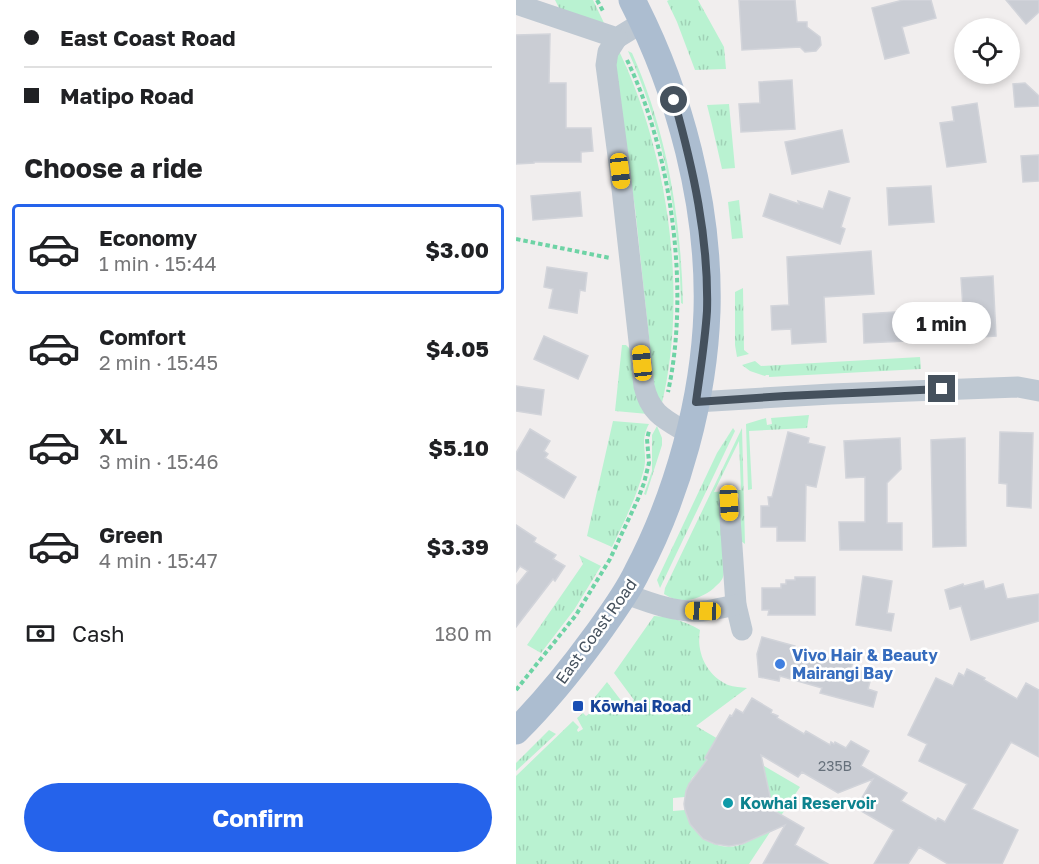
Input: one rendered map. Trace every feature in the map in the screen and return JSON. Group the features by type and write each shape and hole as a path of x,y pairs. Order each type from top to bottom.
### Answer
{"main road":[{"name":"East Coast Road","path":"516,731 563,679 598,634 638,573 673,490 696,402 703,354 707,289 695,180 674,100 637,11"}],"street":[{"path":"516,4 617,38"},
{"path":"637,11 608,52 606,66 644,386 648,400 660,417 688,433"},
{"path":"696,402 967,388 1018,387 1039,391"},
{"path":"729,503 736,605 742,630"},
{"path":"626,594 655,605 684,610 703,611 736,605"}],"path":[{"path":"516,239 586,253"}],"green space":[{"path":"555,0 593,0 604,23 560,10"},
{"path":"698,0 724,47 726,69 695,70 667,1"},
{"path":"619,51 636,91 650,134 669,226 673,273 673,319 669,364 661,407 656,402 635,208 612,62"},
{"path":"628,51 632,53 644,83 670,175 679,239 683,304 681,303 677,238 667,174 651,112"},
{"path":"729,104 735,168 722,169 707,105"},
{"path":"739,200 743,238 732,239 728,202"},
{"path":"743,288 744,350 749,354 737,357 735,292"},
{"path":"622,345 630,349 648,414 615,411"},
{"path":"920,357 921,369 769,377 769,375 765,376 750,371 742,365 755,361 761,366"},
{"path":"809,415 807,428 749,431 752,489 748,490 746,424 766,418 767,425 772,424 771,418"},
{"path":"613,421 649,424 644,441 645,463 641,479 612,547 587,536"},
{"path":"657,426 662,445 646,495 644,494 652,471 652,435"},
{"path":"733,428 735,431 660,588 657,580 717,453"},
{"path":"742,428 745,544 741,541 739,494 721,495 724,567 722,580 703,596 690,600 670,597 664,594","holes":["739,441 741,490 714,492"]},
{"path":"579,555 601,566 574,610 541,653 527,645 583,564"},
{"path":"654,616 672,618 700,630 701,654 704,662 720,681 728,685 747,688 696,726 800,787 749,864 516,864 516,776 573,721 579,727 578,732 583,729 577,718 583,713 586,716 597,708 595,697 607,682 626,707 634,700 614,673","holes":["701,769 766,783 770,794 768,812 753,838 737,846 728,847 711,843 692,826 685,810 673,811 673,798 685,797 692,778"]},
{"path":"549,730 556,734 516,771 516,763"}],"building":[{"path":"739,0 795,0 797,22 807,22 807,27 820,37 821,45 816,51 805,52 800,47 742,50"},
{"path":"903,0 931,0 936,18 902,27 909,53 885,59 872,8"},
{"path":"1006,0 1039,0 1039,12 1026,24"},
{"path":"550,34 549,83 566,83 566,128 591,128 593,151 581,152 581,162 516,164 516,35"},
{"path":"792,80 795,129 741,132 739,104 760,103 759,82"},
{"path":"1025,83 1039,96 1039,106 1015,107 1013,84"},
{"path":"977,103 986,162 947,167 940,123 954,121 952,107"},
{"path":"842,130 849,162 792,174 785,142"},
{"path":"1039,155 1039,181 1023,182 1021,156"},
{"path":"931,186 934,222 889,225 887,188"},
{"path":"829,191 850,198 841,227 845,229 840,244 763,216 770,194 823,209"},
{"path":"580,192 582,216 533,220 531,196"},
{"path":"871,251 874,294 824,297 826,342 792,344 791,329 772,330 771,306 789,305 787,257"},
{"path":"547,267 587,273 585,291 580,290 577,313 549,308 553,289 544,287"},
{"path":"993,276 996,336 965,338 961,278"},
{"path":"928,310 930,340 864,343 863,314"},
{"path":"544,336 588,356 578,379 534,359"},
{"path":"516,386 544,390 541,415 516,411"},
{"path":"530,429 550,441 544,451 548,454 545,458 576,477 564,498 516,469 516,453"},
{"path":"788,432 809,438 808,443 825,447 816,487 806,485 805,541 777,541 777,527 761,527 761,506 769,506 768,497 772,497"},
{"path":"1000,432 1033,433 1031,508 1007,506 1007,484 999,483"},
{"path":"900,438 901,469 887,483 887,523 902,523 902,550 840,550 839,522 865,522 865,477 846,478 844,441"},
{"path":"965,438 966,546 933,547 931,440"},
{"path":"516,525 536,538 534,542 556,555 553,559 565,566 516,627 516,586 528,571 520,566 516,572"},
{"path":"863,576 892,581 887,613 894,614 891,631 856,625"},
{"path":"795,577 815,577 815,615 768,615 769,610 762,610 762,588 781,588 781,584 786,584 786,580 795,580"},
{"path":"983,581 985,589 1003,584 1007,599 1039,594 1039,621 971,640 961,606 950,609 945,590"},
{"path":"762,637 795,646 794,651 853,662 851,668 872,674 868,689 877,692 873,707 820,693 822,688 780,676 779,681 759,677 757,654"},
{"path":"967,669 1017,699 1026,683 1039,690 1039,757 1011,742 972,809 1018,830 1002,864 948,864 919,847 908,864 874,864 894,830 856,808 873,779 838,793 802,772 798,777 761,755 771,809 804,828 795,845 828,864 763,864 785,825 742,844 729,846 703,839 690,824 684,804 689,784 707,760 705,758 730,715 732,716 736,709 743,713 752,698 772,710 771,713 778,716 777,718 804,734 806,731 830,745 831,742 834,744 835,742 846,748 851,741 869,751 861,766 907,793 901,801 936,821 938,818 945,822 967,784 919,761 927,744 908,735 936,678 953,686 959,673 964,676"}],"place":[{"name":"Vivo Hair & Beauty Mairangi Bay","path":"780,664"},
{"name":"Kōwhai Road","path":"578,706"},
{"name":"Kowhai Reservoir","path":"728,803"}],"route":[{"path":"674,100 695,180 707,289 703,354 696,402 942,389"}]}
